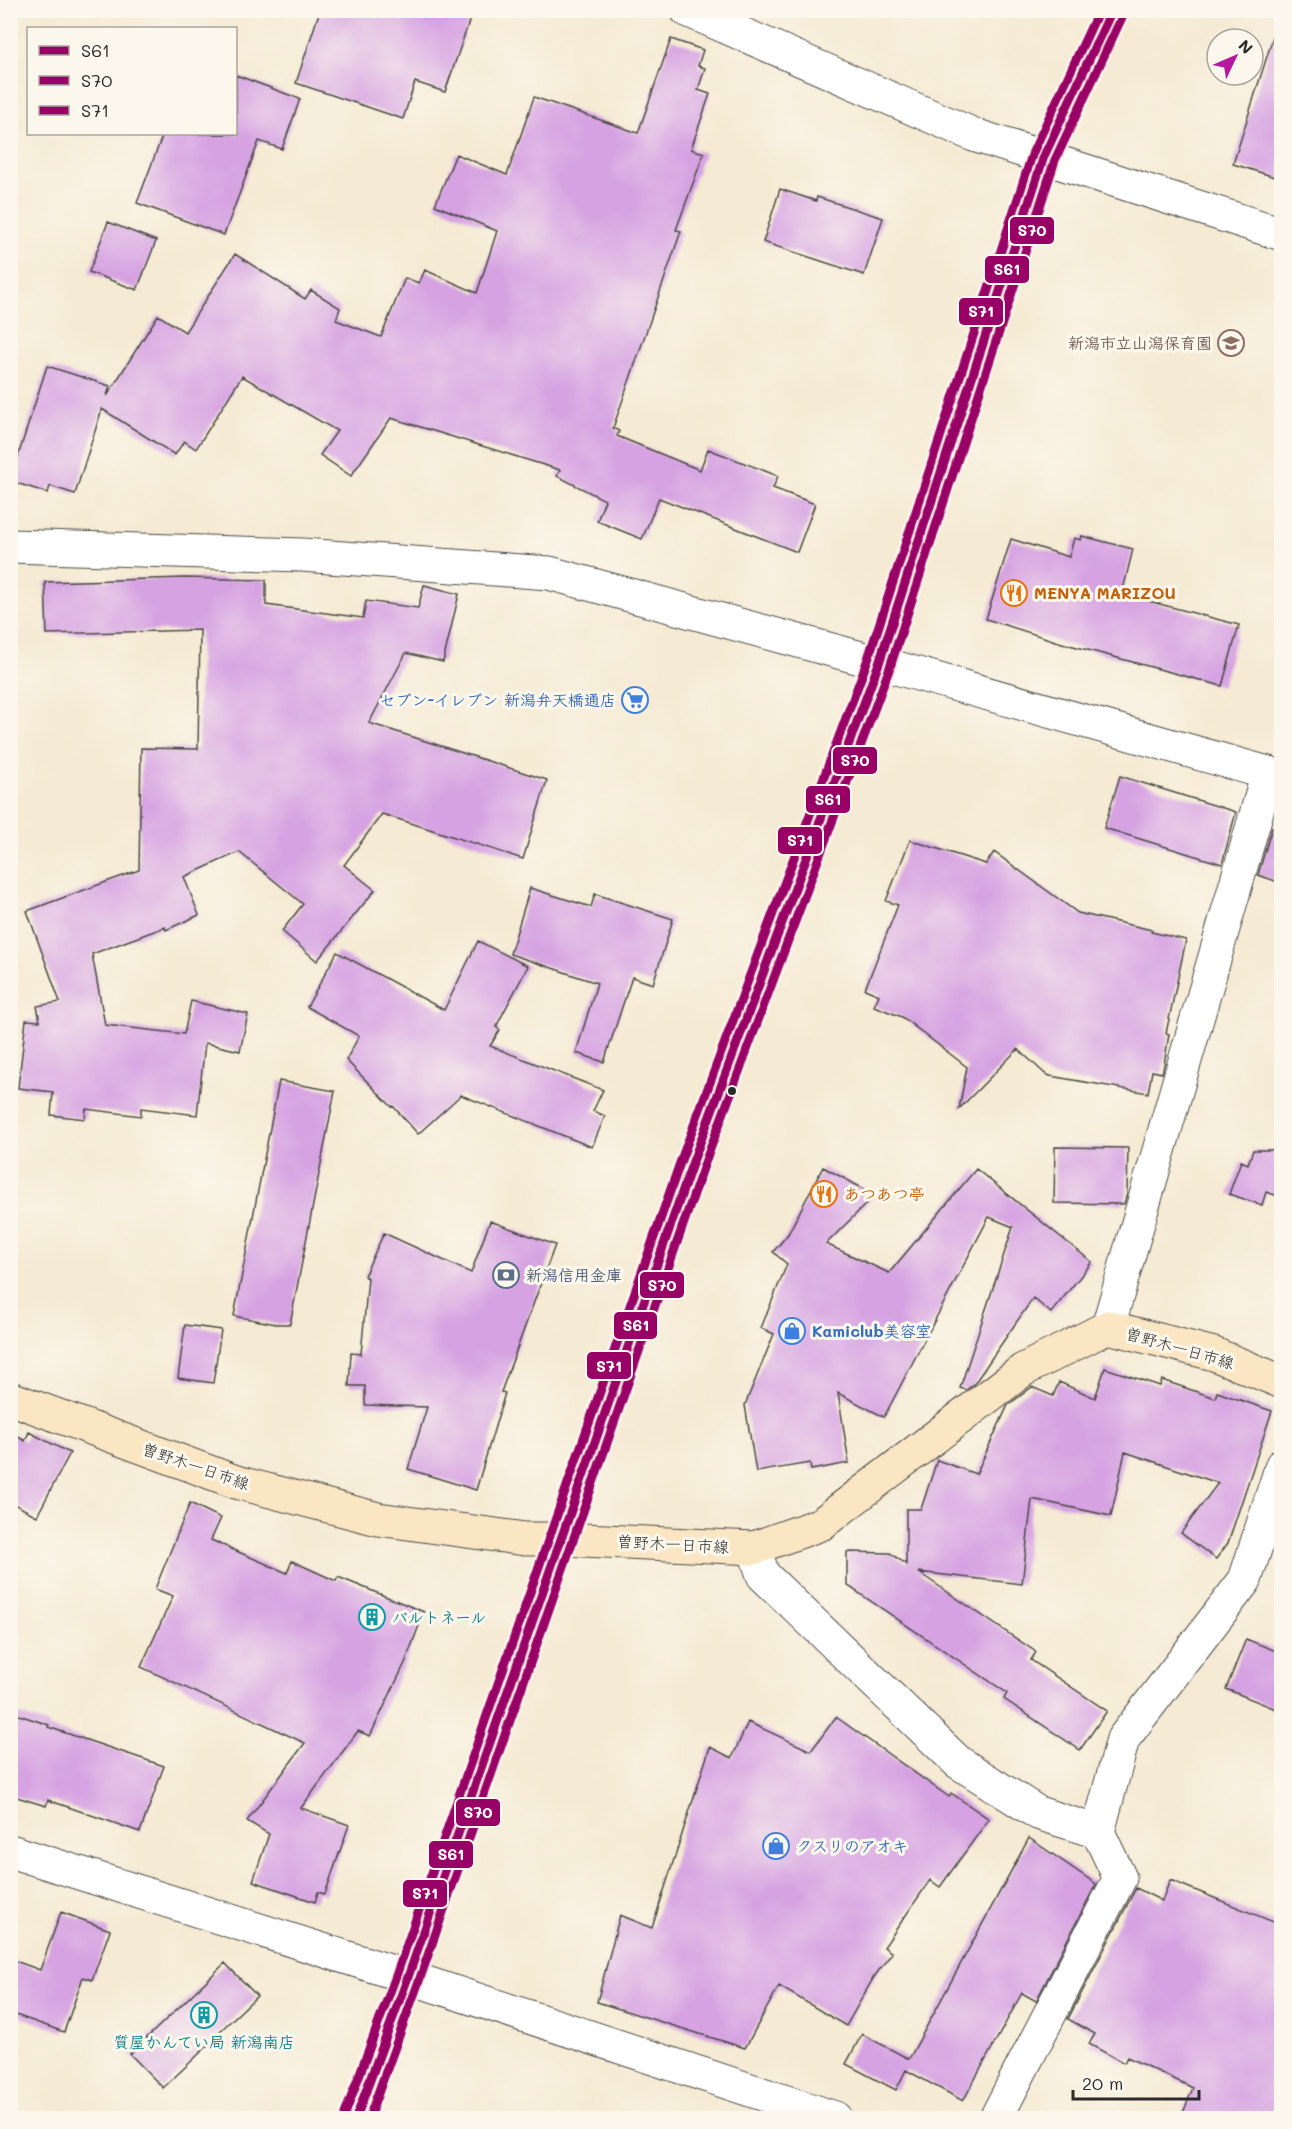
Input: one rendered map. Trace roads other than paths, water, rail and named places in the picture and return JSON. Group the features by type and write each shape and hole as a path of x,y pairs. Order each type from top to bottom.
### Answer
{"main road":[{"name":"曽野木一日市線","path":"10,1398 236,1482 378,1519 525,1539 754,1548 821,1524 1023,1370 1108,1327 1214,1354 1281,1382"}],"street":[{"path":"687,10 974,135 1281,234"},
{"path":"356,2118 408,1977 692,1164 879,663 1044,156 1112,10"},
{"path":"10,546 302,555 549,573 879,663 1274,775 1108,1327"},
{"path":"996,2118 1120,1878 1098,1832 1123,1739 1245,1580 1281,1465"},
{"path":"754,1548 763,1575 958,1762 1038,1813 1098,1832"},
{"path":"10,1851 408,1977 835,2118"}],"place":[{"name":"新潟市立山潟保育園","path":"1231,343"},
{"name":"MENYA MARIZOU","path":"1014,593"},
{"name":"セブン-イレブン 新潟弁天橋通店","path":"635,700"},
{"name":"あつあつ亭","path":"824,1194"},
{"name":"新潟信用金庫","path":"506,1275"},
{"name":"Kamiclub美容室","path":"792,1331"},
{"name":"バルトネール","path":"372,1617"},
{"name":"クスリのアオキ","path":"776,1846"},
{"name":"質屋かんてい局 新潟南店","path":"204,2015"}]}
